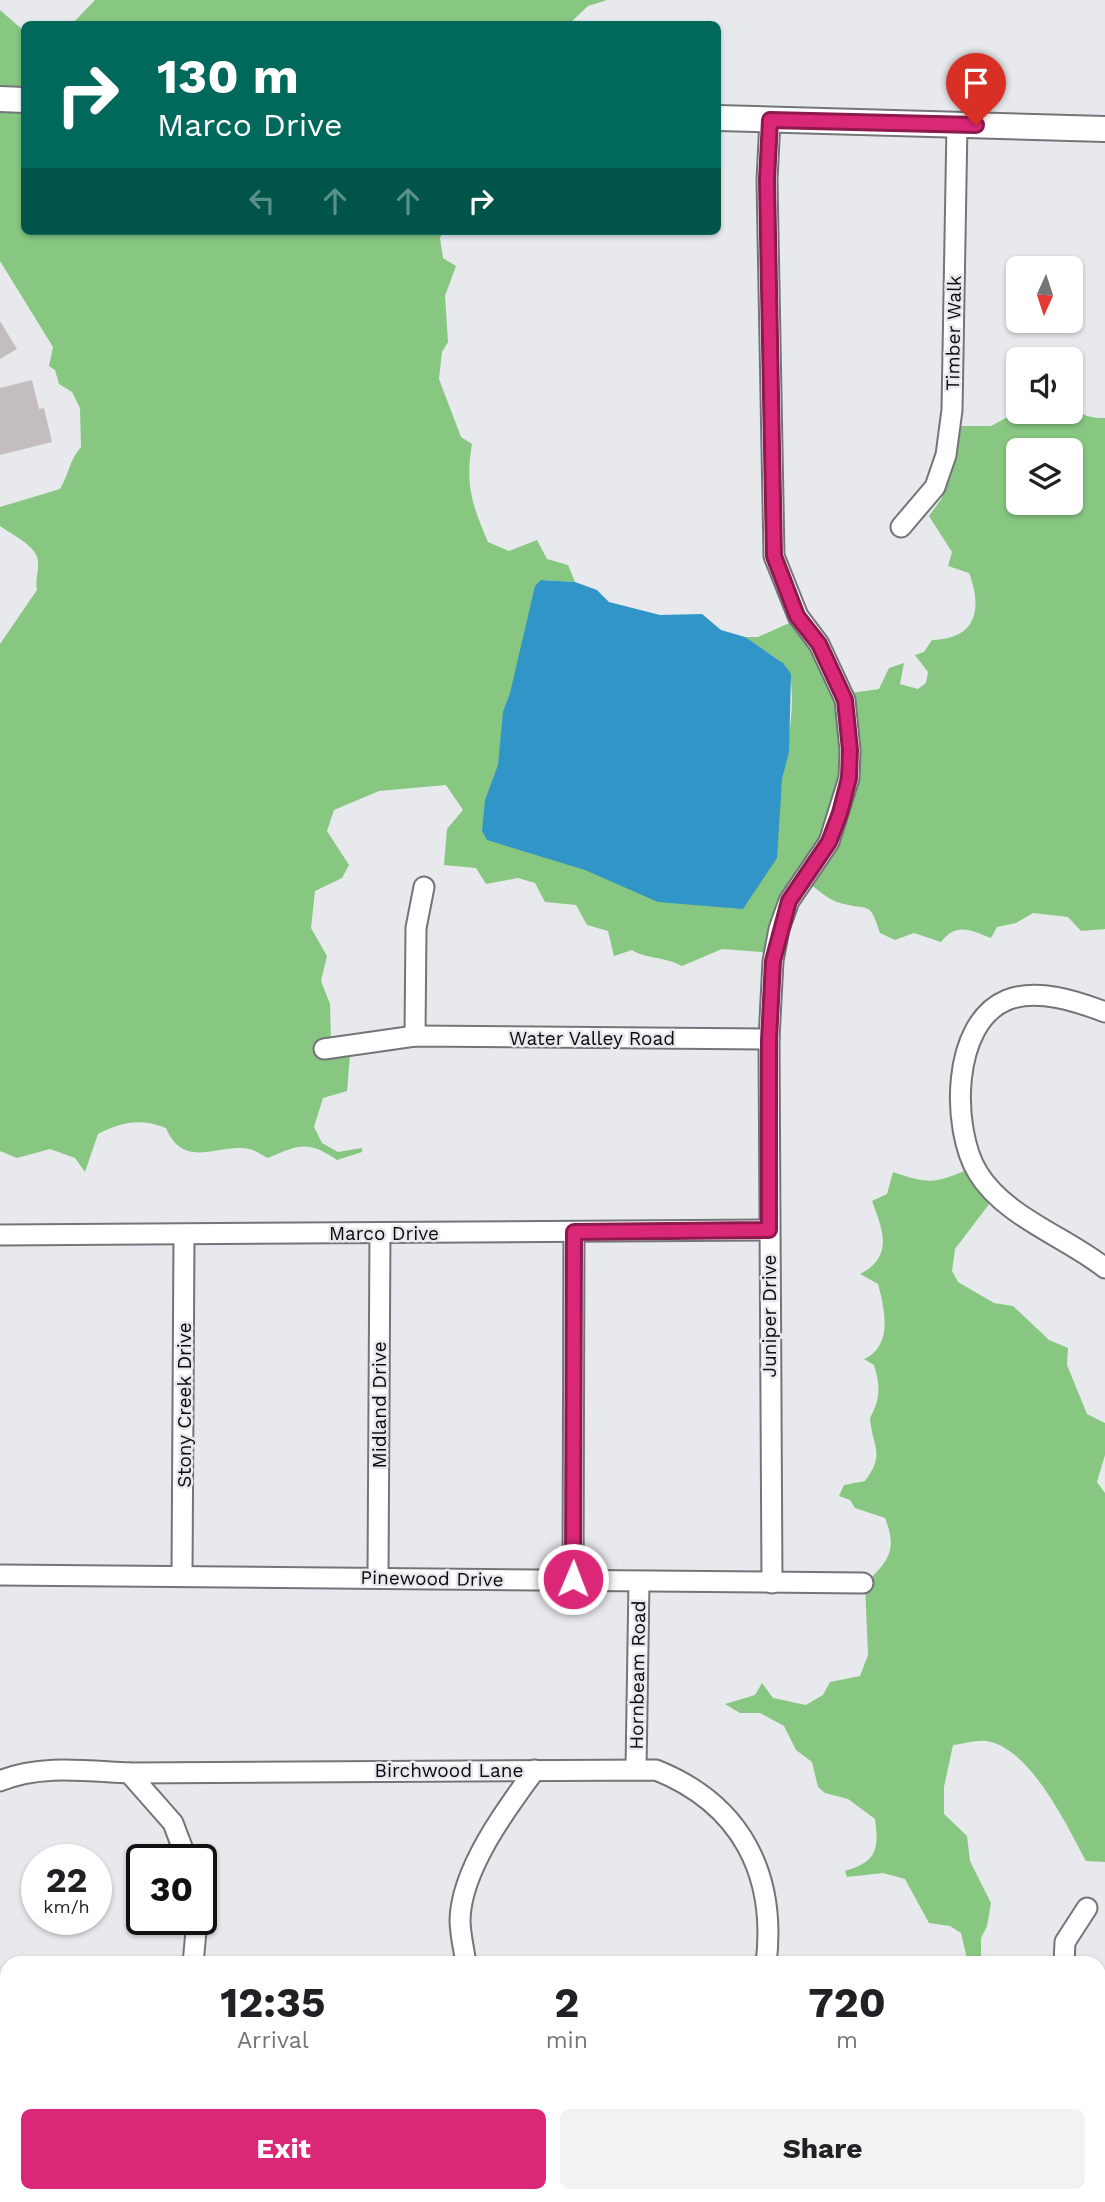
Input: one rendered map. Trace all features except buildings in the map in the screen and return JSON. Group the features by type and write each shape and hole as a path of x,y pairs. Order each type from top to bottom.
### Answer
{"street":[{"path":"0,99 21,100"},
{"path":"721,118 1105,129"},
{"name":"Juniper Drive","path":"770,120 767,180 774,556 797,616 819,644 845,700 850,750 849,778 829,842 789,901 779,929 773,961 769,1040 772,1583"},
{"name":"Timber Walk","path":"901,527 935,486 946,455 952,410 957,124"},
{"path":"324,1049 415,1036 416,928 424,887"},
{"path":"1105,1012 1083,1004 1030,995 1007,1000 989,1011 973,1032 961,1086 966,1142 978,1172 1012,1207 1105,1268"},
{"name":"Water Valley Road","path":"415,1036 769,1040"},
{"name":"Marco Drive","path":"0,1235 769,1230"},
{"path":"573,1579 574,1232"},
{"name":"Midland Drive","path":"378,1577 380,1233"},
{"name":"Stony Creek Drive","path":"183,1576 184,1235"},
{"name":"Pinewood Drive","path":"0,1575 863,1583"},
{"name":"Hornbeam Road","path":"636,1769 639,1582"},
{"path":"465,1956 460,1919 467,1888 508,1806 535,1770"},
{"name":"Birchwood Lane","path":"0,1781 31,1772 656,1770 689,1786 707,1799 750,1847 768,1902 766,1956"},
{"path":"129,1773 150,1793 173,1823 181,1844"},
{"path":"1064,1956 1065,1942 1087,1908"},
{"path":"194,1956 196,1935"}],"green space":[{"path":"95,0 607,0 588,6 572,21 75,21"},
{"path":"0,10 21,28 21,235 441,235 443,258 456,266 445,296 448,342 442,352 439,379 461,437 472,444 469,471 471,494 488,542 509,551 537,540 547,559 568,565 575,582 541,580 777,801 790,731 790,677 781,662 745,637 758,637 798,619 844,694 879,689 889,668 904,663 900,684 918,689 926,683 928,672 915,655 924,652 932,640 947,638 967,628 975,610 969,573 948,566 952,552 929,516 942,498 954,426 991,426 1006,418 1006,424 1083,424 1083,414 1105,418 1105,929 1081,931 1068,917 1033,913 1016,923 997,927 991,938 977,932 958,930 941,942 914,933 895,940 880,933 871,911 827,897 806,881 775,953 722,949 682,966 632,950 614,956 608,931 587,925 576,905 545,902 535,883 518,878 486,884 476,868 444,865 447,829 463,810 446,785 379,791 334,810 327,831 349,865 342,878 315,891 311,928 327,956 321,981 330,1004 331,1040 351,1044 347,1091 323,1098 314,1127 322,1143 338,1152 362,1148 362,1152 337,1160 310,1147 288,1150 268,1158 253,1150 241,1148 193,1152 183,1149 174,1141 166,1128 139,1122 123,1124 98,1134 85,1172 75,1158 50,1149 17,1158 0,1151 0,644 37,590 38,565 33,550 0,526 0,507 60,489 81,447 80,408 72,392 59,384 55,370 49,366 53,347 0,261"},
{"path":"974,1167 996,1195 955,1249 952,1271 958,1282 994,1303 1013,1306 1049,1340 1068,1348 1067,1365 1087,1414 1105,1423 1105,1455 1097,1482 1105,1493 1105,1862 1086,1861 1058,1809 1018,1757 1002,1746 986,1741 953,1745 944,1787 944,1814 967,1836 970,1861 991,1903 987,1926 981,1938 981,1956 966,1956 961,1933 950,1926 929,1923 905,1879 883,1873 847,1877 845,1871 864,1863 874,1853 875,1819 848,1799 825,1793 818,1787 812,1762 796,1750 784,1726 760,1713 740,1713 725,1704 755,1695 762,1683 773,1698 806,1705 823,1695 830,1682 860,1676 868,1655 865,1584 885,1562 891,1539 885,1518 855,1508 850,1500 839,1496 844,1485 865,1481 876,1456 870,1418 878,1398 877,1379 874,1365 864,1359 879,1345 883,1336 884,1316 878,1284 860,1274 878,1260 882,1251 880,1222 872,1201 887,1194 893,1172 926,1181 952,1176"}],"water":[{"path":"541,580 575,582 597,590 609,602 660,615 702,614 721,630 745,637 783,663 791,674 789,752 782,779 777,858 743,909 658,902 585,870 487,840 482,831 485,800 498,765 503,712 510,693 535,586"}],"route":[{"path":"573,1579 574,1232 769,1230 769,1040 773,961 779,929 789,901 829,842 849,778 850,750 845,700 819,644 797,616 774,556 767,180 770,120 976,125"}]}
